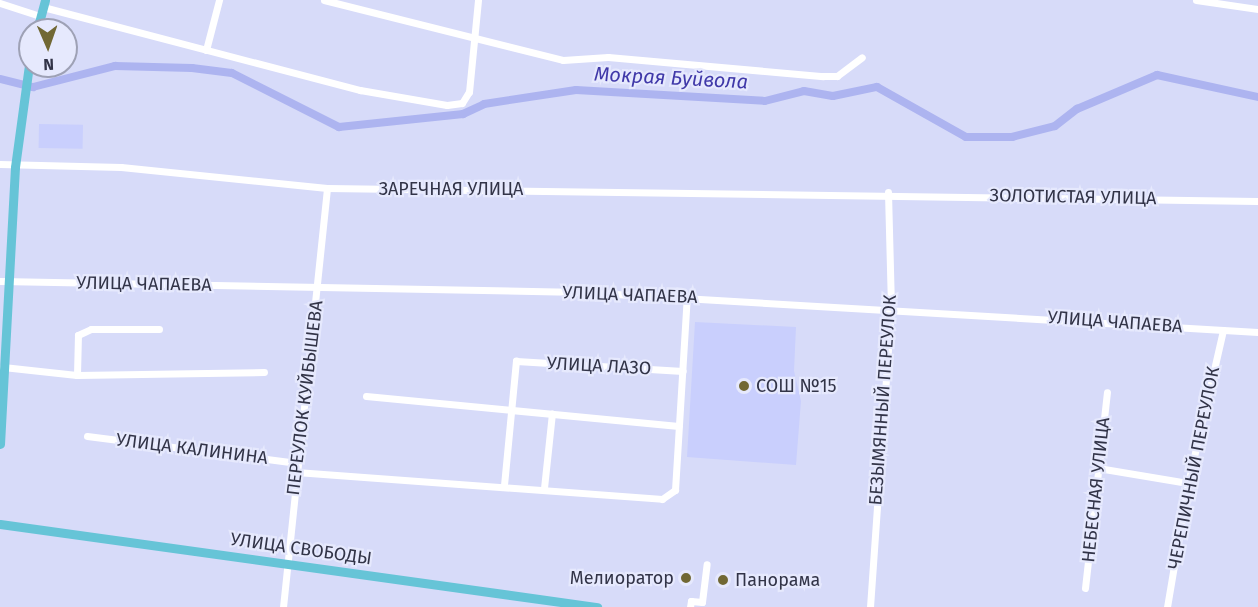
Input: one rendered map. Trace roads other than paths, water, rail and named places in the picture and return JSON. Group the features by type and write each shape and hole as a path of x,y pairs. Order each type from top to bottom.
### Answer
{"main road":[{"path":"0,444 4,281 26,78"},
{"name":"УЛИЦА СВОБОДЫ","path":"0,524 597,607"}],"street":[{"path":"206,50 219,0"},
{"path":"324,0 563,60 608,57 806,76 837,76 862,57"},
{"path":"0,3 43,8 419,104 462,103 469,92 476,39 478,0"},
{"path":"1196,0 1238,2 1258,9"},
{"name":"ЗАРЕЧНАЯ УЛИЦА","path":"0,164 15,167 121,167 327,188 888,192"},
{"name":"ПЕРЕУЛОК КУЙБЫШЕВА","path":"282,607 327,188"},
{"name":"ЗОЛОТИСТАЯ УЛИЦА","path":"888,192 1257,201"},
{"name":"БЕЗЫМЯННЫЙ ПЕРЕУЛОК","path":"870,607 891,307 888,192"},
{"name":"УЛИЦА ЧАПАЕВА","path":"4,281 687,296 891,307 1258,332"},
{"path":"296,472 504,485 662,499 675,490 687,296"},
{"path":"77,375 78,334 91,329 159,329"},
{"name":"ЧЕРЕПИЧНЫЙ ПЕРЕУЛОК","path":"1167,607 1188,483 1223,330"},
{"name":"УЛИЦА ЛАЗО","path":"513,410 516,361 683,371"},
{"path":"3,367 77,375 264,372"},
{"name":"НЕБЕСНАЯ УЛИЦА","path":"1085,588 1107,392"},
{"path":"366,396 679,426"},
{"path":"504,485 513,410"},
{"path":"544,488 552,413"},
{"name":"УЛИЦА КАЛИНИНА","path":"87,435 297,463"},
{"path":"1098,468 1188,483"},
{"path":"690,607 691,601 702,602 707,564"}],"waterway":[{"name":"Мокрая Буйвола","path":"0,79 33,87 115,66 192,68 232,73 339,127 463,114 484,104 576,90 765,101 804,91 833,96 877,87 966,137 1012,137 1055,126 1077,109 1157,75 1258,97"}],"place":[{"name":"СОШ №15","path":"744,386"},
{"name":"Мелиоратор","path":"686,578"},
{"name":"Панорама","path":"723,580"}]}
